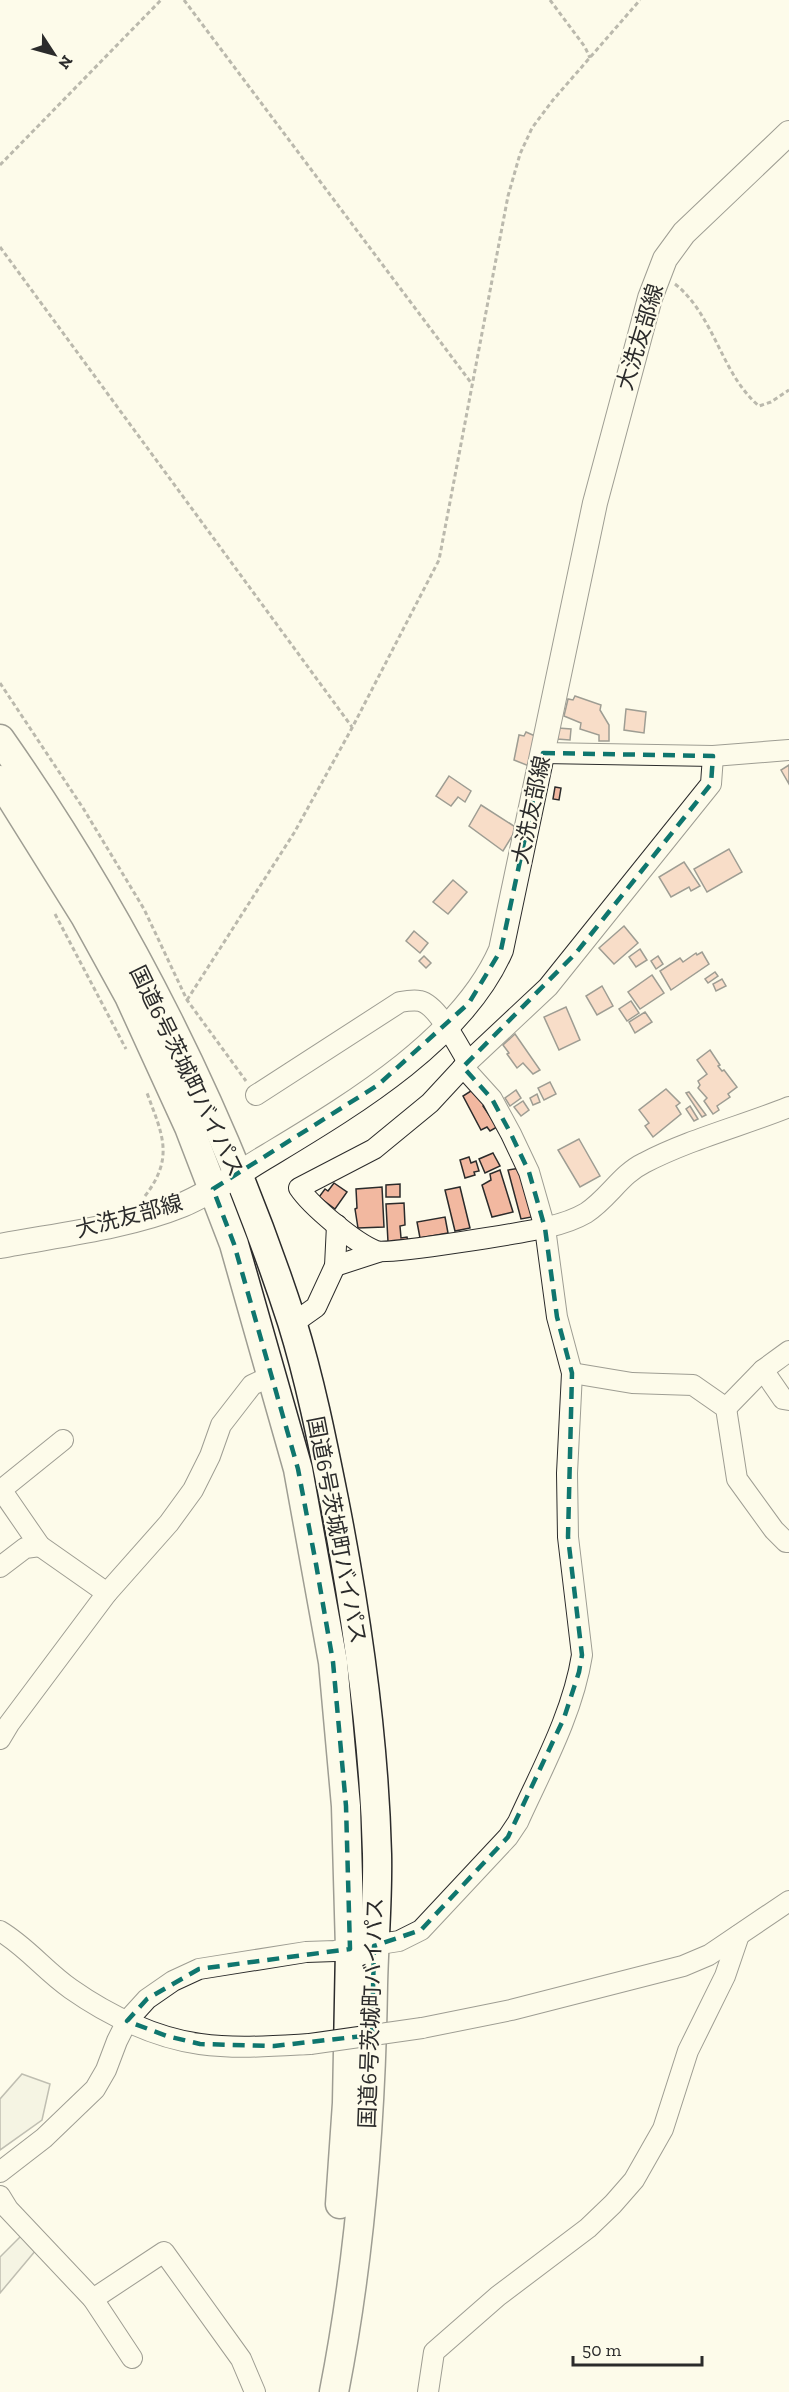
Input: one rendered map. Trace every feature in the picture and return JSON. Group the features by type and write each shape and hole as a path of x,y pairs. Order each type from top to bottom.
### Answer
{"highway":[{"name":"国道6号茨城町バイパス","path":"0,739 43,801 97,891 163,1011 210,1108 238,1175 292,1324 323,1445 357,1622 365,1690 377,1854 362,1948 347,2103 327,2392"},
{"name":"国道6号茨城町バイパス","path":"0,780 85,916 129,996 189,1127 234,1244 298,1469 333,1662 362,1948 369,2097 346,2332 334,2392"}],"main road":[{"name":"大洗友部線","path":"0,1246 130,1220 184,1204 213,1189 378,1085 413,1058 469,1003 491,973 501,950 595,503 623,394 659,274 665,259 684,233 789,133"}],"street":[{"path":"543,753 713,756 789,750"},
{"path":"378,1252 337,1226 306,1198 299,1188 374,1149 430,1103 465,1064 548,987 711,784 713,756"},
{"path":"0,2172 44,2138 95,2089 106,2070 127,2021 147,1999 173,1981 199,1969 306,1952 362,1948 399,1941 421,1930 508,1837 518,1822 564,1718 579,1672 582,1655 568,1537 567,1473 572,1373 557,1317 545,1228 529,1172 492,1100 465,1064 446,1027 427,1004 419,1000 400,1002 256,1095"},
{"path":"335,1266 378,1252 545,1228 571,1221 606,1198 641,1164 668,1151 789,1107"},
{"path":"292,1324 316,1307 335,1266 337,1226"},
{"path":"726,1408 763,1370 789,1351"},
{"path":"763,1370 783,1399 789,1400"},
{"path":"572,1373 632,1383 693,1385 726,1408 737,1479 774,1530 786,1542 789,1542"},
{"path":"0,1739 107,1593 169,1523 192,1490 210,1456 221,1425 252,1385 272,1376"},
{"path":"63,1440 1,1489 40,1546 107,1593"},
{"path":"0,1567 25,1548 40,1546"},
{"path":"0,1931 71,1989 100,2008 127,2021 167,2036 200,2044 274,2046 310,2044 422,2028 511,2010 683,1966 709,1955 789,1901"},
{"path":"428,2392 434,2352 498,2296 588,2228 634,2180 663,2129 688,2051 725,1976 739,1935"},
{"path":"0,2196 14,2215 93,2299 132,2358"},
{"path":"93,2299 164,2252 241,2359 255,2392"}],"path":[{"path":"0,165 161,0"},
{"path":"184,0 472,384"},
{"path":"550,0 585,47 590,58"},
{"path":"187,1000 294,832 352,728 439,560 508,196 520,154 532,128 553,100 640,0"},
{"path":"0,247 352,728"},
{"path":"659,274 682,290 702,314 727,363 750,399 759,406 771,402 789,390"},
{"path":"0,682 84,808 144,909 187,1000 256,1095"},
{"path":"49,904 129,1054"},
{"path":"130,1220 129,1217 149,1191 163,1160 164,1140 145,1089"}],"highlighted area":[{"path":"543,753 713,756 711,784 576,953 463,1067 492,1099 511,1134 529,1172 545,1228 557,1317 572,1373 568,1537 582,1655 579,1672 564,1718 508,1837 421,1930 374,1946 372,2035 274,2046 200,2044 167,2036 127,2021 147,1999 199,1969 350,1949 346,1806 333,1662 316,1564 298,1469 234,1244 213,1189 378,1085 469,1003 501,950"}],"shaded area":[{"path":"22,2074 50,2084 42,2120 0,2150 0,2099"},
{"path":"21,2236 36,2250 0,2293 0,2257"}],"building":[{"path":"575,696 601,705 600,710 609,725 609,741 599,741 599,735 580,729 581,723 564,716 568,699 573,700"},
{"path":"626,709 646,712 644,733 624,730"},
{"path":"558,728 571,729 570,740 557,739"},
{"path":"526,732 535,736 529,766 514,760 519,735 524,736"},
{"path":"789,765 789,784 781,770"},
{"path":"449,776 471,791 465,802 458,797 451,806 436,796"},
{"path":"555,787 561,788 559,800 553,799"},
{"path":"481,805 517,828 503,851 469,826"},
{"path":"729,849 742,872 707,892 694,869"},
{"path":"684,862 700,886 691,891 689,887 671,897 659,877"},
{"path":"453,880 467,892 448,914 433,902"},
{"path":"624,926 638,943 614,964 599,948"},
{"path":"414,931 428,943 420,953 406,941"},
{"path":"640,949 647,960 636,967 629,957"},
{"path":"702,952 709,964 671,990 660,971 680,958 683,962 696,953 697,955"},
{"path":"424,956 431,963 426,968 419,961"},
{"path":"658,956 663,964 656,969 651,961"},
{"path":"715,972 718,976 708,983 705,979"},
{"path":"652,975 664,993 640,1009 628,992"},
{"path":"722,979 726,986 716,991 713,984"},
{"path":"602,986 613,1006 597,1015 586,996"},
{"path":"631,1001 639,1013 627,1021 619,1009"},
{"path":"566,1007 580,1040 559,1050 544,1017"},
{"path":"645,1012 652,1022 635,1033 629,1022"},
{"path":"515,1034 540,1070 533,1074 523,1063 517,1068 507,1054 509,1053 503,1045"},
{"path":"710,1050 720,1065 718,1066 737,1087 728,1094 730,1097 717,1106 719,1110 713,1114 704,1101 707,1098 698,1088 700,1085 698,1081 707,1074 697,1060"},
{"path":"550,1082 556,1094 544,1100 538,1088"},
{"path":"474,1089 485,1103 483,1106 497,1127 490,1131 487,1127 481,1130 463,1096"},
{"path":"666,1089 680,1103 676,1106 681,1114 653,1137 645,1126 649,1123 639,1110"},
{"path":"516,1090 521,1098 510,1106 505,1098"},
{"path":"689,1092 706,1115 702,1117 686,1093"},
{"path":"537,1094 540,1102 533,1105 530,1098"},
{"path":"523,1101 529,1110 521,1116 514,1107"},
{"path":"690,1106 698,1119 694,1121 686,1109"},
{"path":"579,1139 600,1176 580,1187 558,1150"},
{"path":"493,1153 500,1166 485,1173 479,1159"},
{"path":"469,1157 471,1163 476,1161 479,1171 465,1178 460,1160"},
{"path":"520,1168 537,1216 521,1219 508,1170"},
{"path":"500,1170 513,1212 492,1217 482,1185 491,1180 490,1174"},
{"path":"334,1183 347,1192 335,1209 319,1197"},
{"path":"400,1184 400,1197 386,1197 386,1185"},
{"path":"382,1187 384,1227 358,1228 355,1209 357,1208 356,1189"},
{"path":"460,1187 470,1228 455,1231 445,1190"},
{"path":"404,1203 405,1225 400,1226 401,1238 407,1237 408,1241 388,1242 386,1204"},
{"path":"445,1217 448,1233 420,1238 417,1222"}]}
